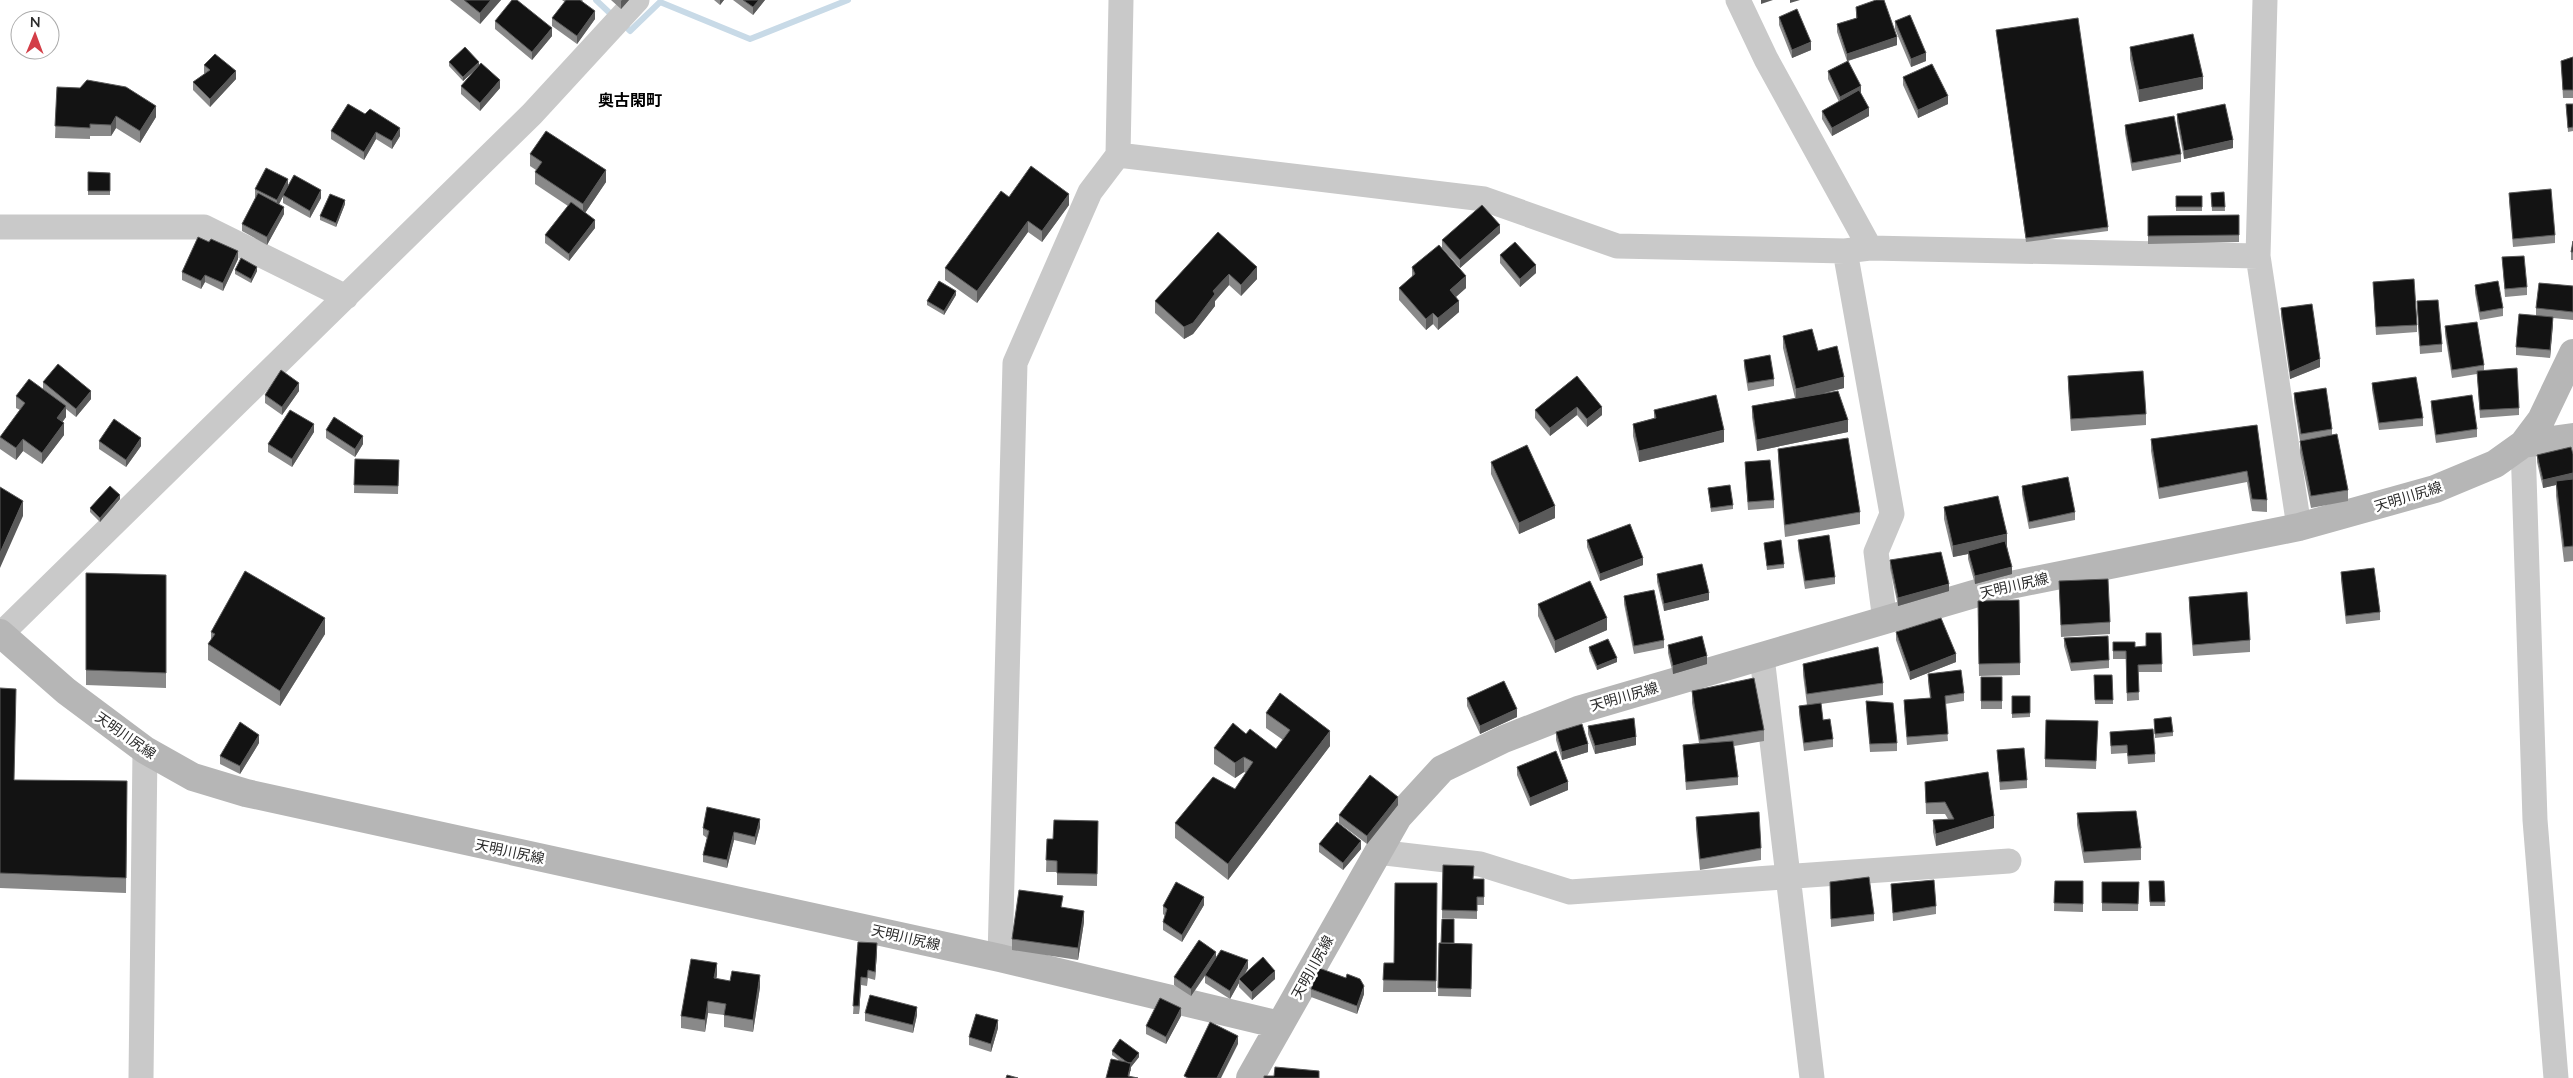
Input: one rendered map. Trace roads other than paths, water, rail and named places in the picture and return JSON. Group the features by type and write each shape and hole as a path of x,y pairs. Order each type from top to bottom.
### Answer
{"main road":[{"path":"2523,444 2540,420 2573,354"},
{"name":"天明川尻線","path":"0,634 66,692 145,750 193,777 246,793 1000,958 1280,1025 1398,817 1442,768 1578,710 1991,589 2299,527 2436,489 2495,464 2523,444 2573,437"},
{"path":"1250,1078 1280,1025"}],"street":[{"path":"0,634 532,114 637,0"},
{"path":"1000,958 1015,363 1090,192 1118,155 1121,0"},
{"path":"1738,0 1766,59 1870,248"},
{"path":"2265,0 2258,256 2299,527"},
{"path":"1118,155 1484,199 1617,246 1845,251 1870,248 2258,256"},
{"path":"0,227 204,226 346,297"},
{"path":"1845,251 1892,514 1876,552 1885,621"},
{"path":"2523,444 2535,820 2556,1078"},
{"path":"1762,657 1790,876 1812,1078"},
{"path":"141,1078 145,750"},
{"path":"1377,852 1480,864 1570,892 2009,862"}],"waterway":[{"path":"596,0 614,17"},
{"path":"622,23 630,31 660,2 750,39 848,0"}],"district":[{"name":"奥古閑町","path":"630,99"}]}
